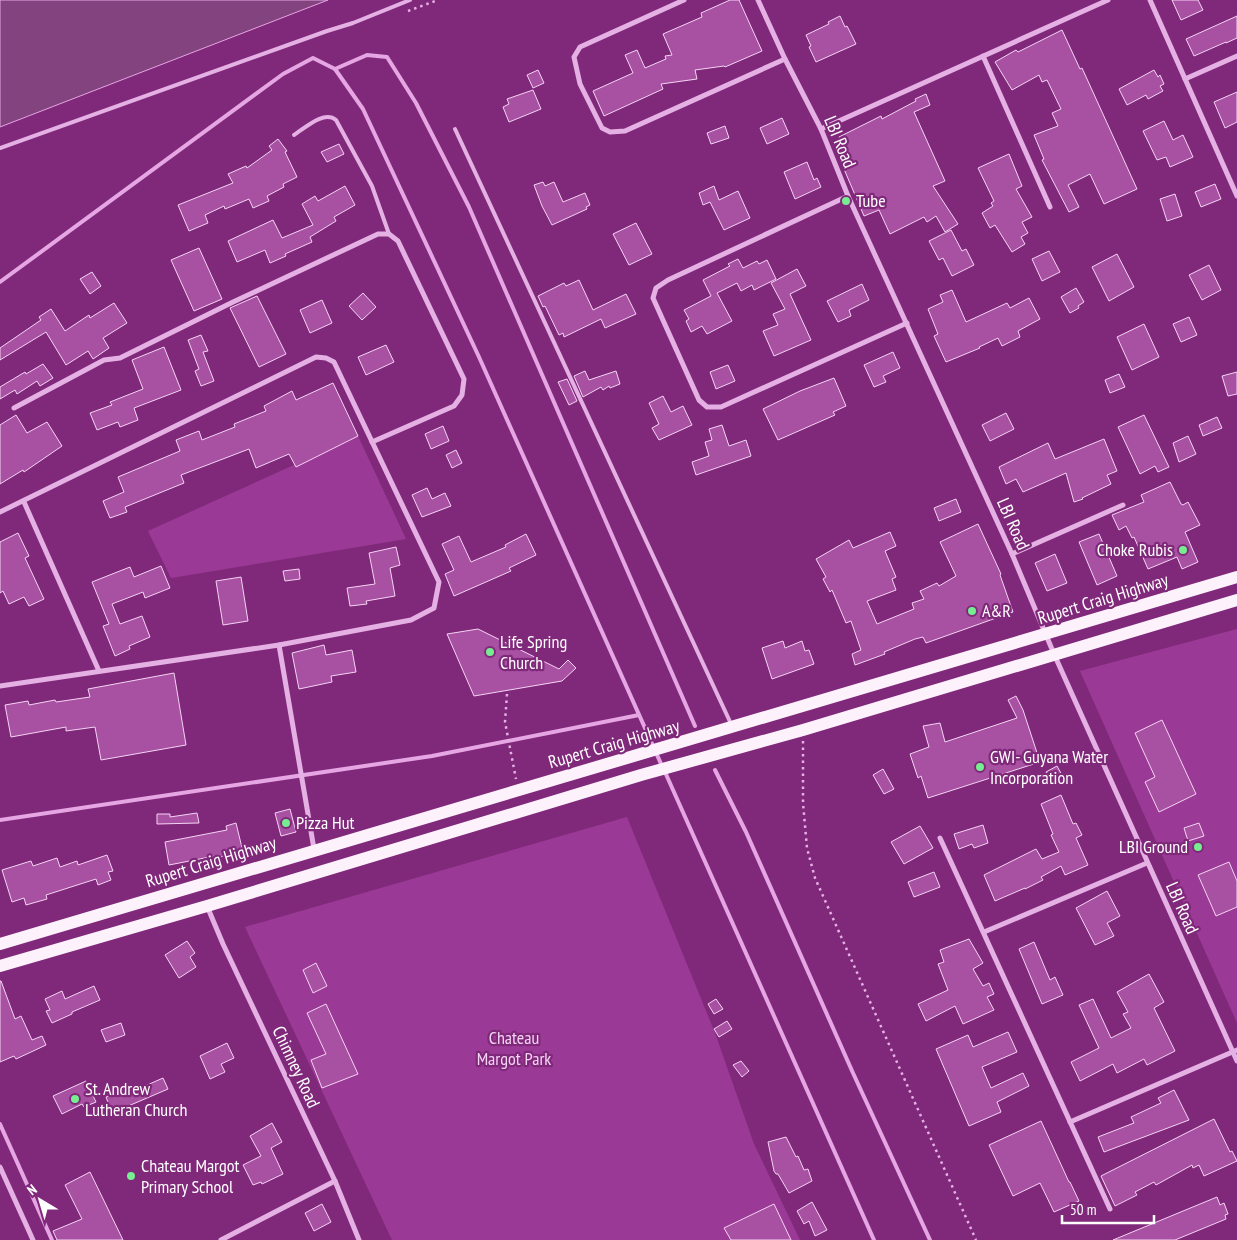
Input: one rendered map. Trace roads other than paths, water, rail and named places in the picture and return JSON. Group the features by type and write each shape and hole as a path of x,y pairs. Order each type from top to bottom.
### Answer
{"main road":[{"name":"Rupert Craig Highway","path":"0,944 1237,577"},
{"path":"0,966 208,906 641,775 803,730 1237,600"}],"street":[{"path":"684,0 580,47 574,57 580,84 602,128 610,132 625,131 785,59"},
{"name":"LBI Road","path":"758,0 820,129 848,196 1012,554 1045,635 1147,863 1235,1051 1237,1062"},
{"path":"820,129 1108,0"},
{"path":"1150,0 1237,196"},
{"path":"983,56 1050,207"},
{"path":"1185,79 1237,56"},
{"path":"848,196 668,280 656,288 653,298 699,400 706,407 721,407 907,323"},
{"path":"14,408 104,360 120,358 378,234 389,234 398,241 464,379 462,395 454,406 372,442"},
{"path":"0,512 24,502 316,357 326,358 334,362 439,582 434,608 411,620 279,645 0,686"},
{"path":"24,502 99,670"},
{"path":"1012,554 1123,505"},
{"path":"279,645 314,850"},
{"path":"940,838 1110,1209"},
{"path":"984,932 1147,863"},
{"name":"Chimney Road","path":"208,906 223,944 359,1240"},
{"path":"1070,1122 1235,1051"},
{"path":"0,1167 33,1240"},
{"path":"221,1240 334,1182"}],"lane":[{"path":"0,148 327,30 353,23 410,0"},
{"path":"294,135 323,118 330,116 336,120 372,186 389,234"},
{"path":"455,130 732,728"}],"waterway":[{"path":"335,69 367,55 387,57 416,103 469,207 695,726"},
{"path":"0,282 283,74 313,58 335,69 363,109 479,357 662,766"},
{"path":"0,820 432,756 639,715"},
{"path":"715,770 746,832 853,1073 930,1240"},
{"path":"665,772 874,1240"},
{"path":"0,1124 52,1240"}],"place":[{"name":"Tube","path":"846,201"},
{"name":"Choke Rubis","path":"1183,550"},
{"name":"A&R","path":"972,611"},
{"name":"Life Spring Church","path":"490,652"},
{"name":"GWI- Guyana Water Incorporation","path":"980,767"},
{"name":"Pizza Hut","path":"286,823"},
{"name":"LBI Ground","path":"1198,847"},
{"name":"St. Andrew Lutheran Church","path":"75,1099"},
{"name":"Chateau Margot Primary School","path":"131,1176"}],"park label":[{"name":"Chateau Margot Park","path":"514,1048"}]}
